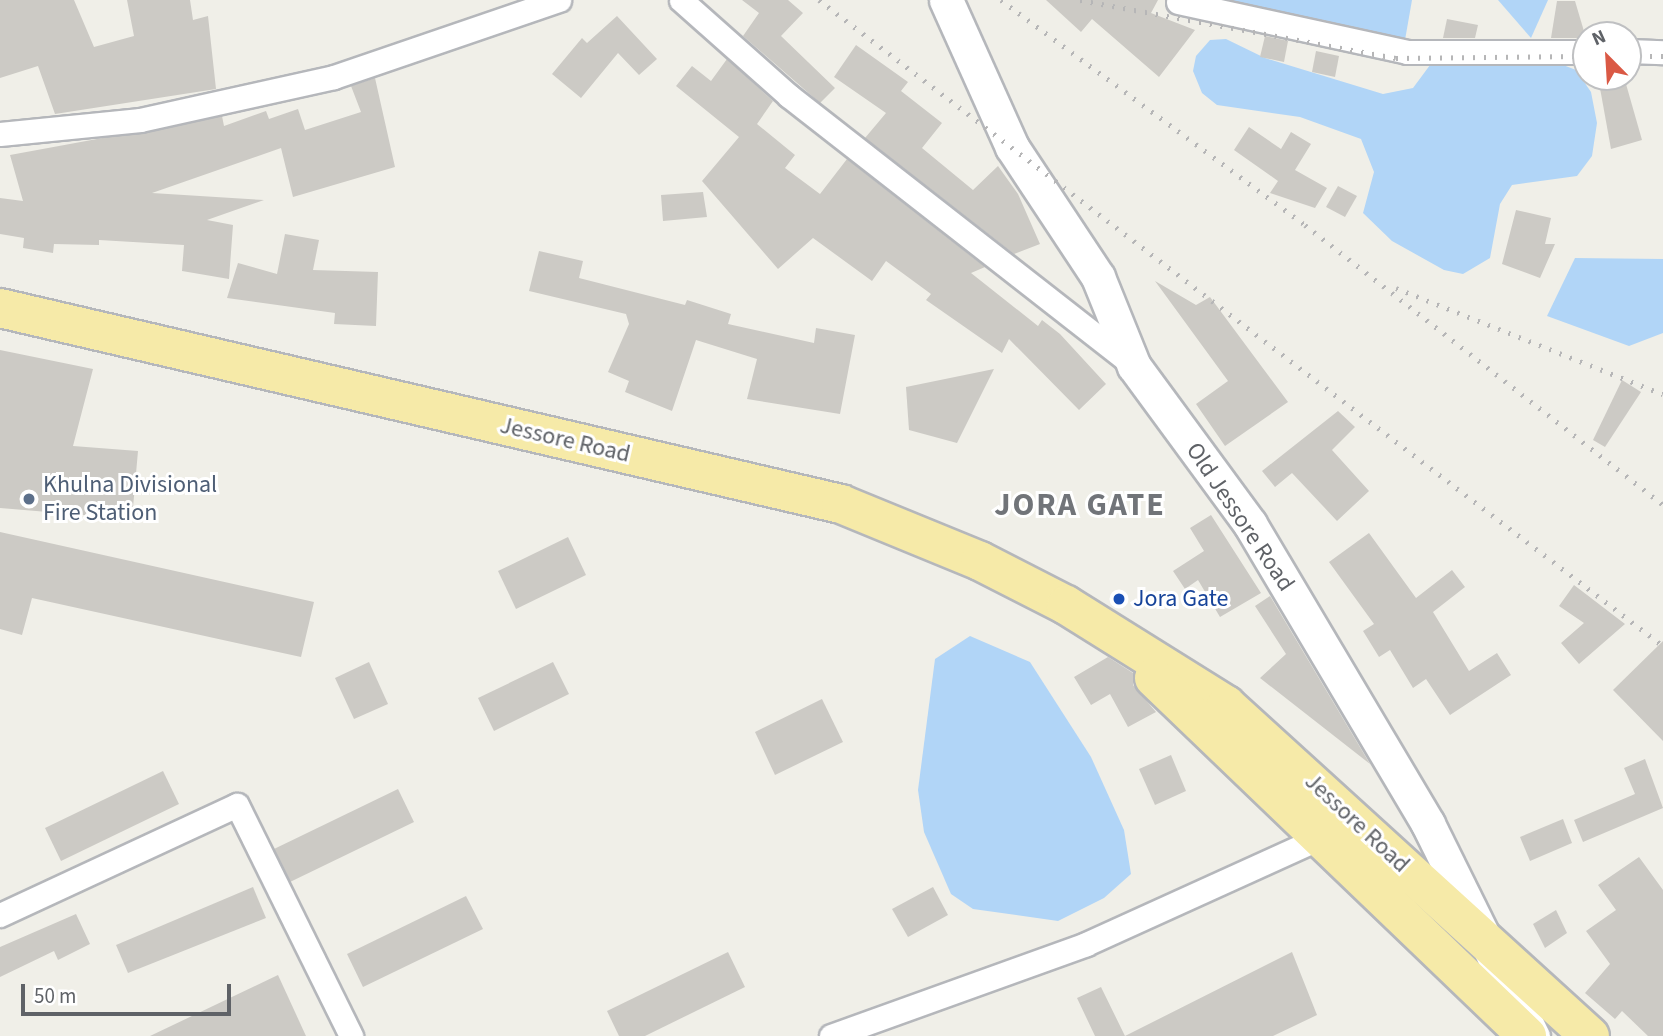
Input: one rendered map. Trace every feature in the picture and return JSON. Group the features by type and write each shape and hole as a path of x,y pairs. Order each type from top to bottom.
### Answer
{"highway":[{"name":"Jessore Road","path":"0,308 841,504 980,561 1108,632 1226,705 1590,1036"},
{"name":"Jessore Road","path":"1108,632 1527,1036"}],"main road":[{"name":"Old Jessore Road","path":"946,0 1012,146 1098,277 1134,366 1250,524 1428,824 1492,948 1533,1036"}],"street":[{"path":"0,134 140,120 334,77 559,0"},
{"path":"681,0 789,96 1134,366"},
{"path":"1178,2 1407,52 1572,52"},
{"path":"1642,51 1663,52"},
{"path":"0,915 237,805 351,1036"},
{"path":"831,1036 1086,944 1320,838"}],"water":[{"path":"1227,0 1412,0 1405,40"},
{"path":"1498,0 1548,0 1531,38"},
{"path":"1226,39 1265,58 1383,94 1413,88 1433,61 1558,63 1572,68 1572,91 1591,92 1597,123 1592,156 1577,176 1512,185 1500,204 1490,258 1463,274 1444,270 1392,241 1363,213 1374,172 1361,139 1300,117 1217,105 1202,93 1193,71 1196,56 1210,40"},
{"path":"1575,258 1663,259 1663,333 1629,346 1547,316"},
{"path":"970,636 1030,662 1091,757 1124,830 1131,874 1104,898 1058,921 973,909 951,894 924,832 918,790 935,659"}],"building":[{"path":"0,0 74,0 94,47 134,36 127,0 190,0 193,20 208,16 216,89 55,114 38,66 0,78"},
{"path":"742,0 788,0 803,13 781,36 835,88 820,103 743,36 759,13"},
{"path":"1046,0 1158,0 1151,13 1195,30 1159,77 1092,19 1081,32"},
{"path":"1557,1 1575,1 1581,21 1572,21 1572,38 1551,38"},
{"path":"617,16 657,59 639,75 618,53 581,98 552,74 582,38 587,43"},
{"path":"1447,19 1478,25 1475,38 1443,38"},
{"path":"1265,36 1288,41 1284,62 1260,57"},
{"path":"856,45 908,82 901,91 942,123 922,148 973,190 998,166 1018,194 1040,244 1014,254 865,138 886,113 834,77"},
{"path":"1316,51 1339,56 1335,77 1312,72"},
{"path":"727,59 773,101 757,124 795,155 785,168 820,194 847,159 985,267 971,273 1038,326 1042,320 1060,334 1106,384 1079,410 1009,339 1002,353 926,300 931,294 886,261 872,281 813,238 778,269 702,181 739,137 676,86 692,66 711,81"},
{"path":"375,78 395,167 293,197 281,148 152,193 264,200 207,220 233,225 229,279 182,271 184,245 99,240 99,245 54,244 53,253 23,248 24,238 0,234 0,198 23,201 10,155 222,116 224,126 266,111 269,119 298,109 305,130 361,112 351,86"},
{"path":"1601,91 1628,91 1642,140 1611,149"},
{"path":"1249,127 1281,149 1291,132 1311,144 1295,170 1327,188 1315,208 1270,193 1278,181 1234,150"},
{"path":"1338,186 1357,196 1345,217 1326,207"},
{"path":"703,192 707,217 663,221 661,195"},
{"path":"1516,210 1551,218 1545,244 1555,244 1540,278 1502,264"},
{"path":"285,234 319,240 313,270 378,272 376,326 334,324 335,313 227,298 238,263 277,274"},
{"path":"539,251 583,261 579,278 685,305 687,300 731,314 728,324 814,343 816,328 855,335 840,414 747,399 757,359 696,340 672,411 625,392 629,381 608,372 629,324 626,314 529,291"},
{"path":"1155,281 1196,305 1210,297 1288,402 1225,446 1196,404 1228,381"},
{"name":"Khulna Divisional Fire Station","path":"0,350 93,369 73,446 138,451 132,519 0,508"},
{"path":"994,369 957,443 909,430 906,387"},
{"path":"1622,380 1641,392 1605,447 1593,440"},
{"path":"1338,411 1355,427 1332,450 1369,491 1337,521 1292,473 1275,487 1262,471"},
{"path":"1211,515 1261,593 1220,617 1198,580 1185,589 1173,571 1204,551 1190,528"},
{"path":"0,532 314,602 301,657 32,598 22,635 0,629"},
{"path":"1369,533 1416,598 1452,570 1465,587 1433,612 1469,671 1497,653 1511,675 1450,715 1426,679 1413,688 1390,650 1379,657 1363,631 1374,624 1329,562"},
{"path":"568,537 586,575 516,609 498,571"},
{"path":"1574,585 1625,624 1579,664 1561,643 1584,623 1559,606"},
{"path":"1270,596 1370,764 1260,678 1286,654 1255,606"},
{"path":"1663,641 1663,741 1613,690"},
{"path":"1108,657 1133,673 1133,685 1156,712 1128,727 1110,694 1091,705 1074,677"},
{"path":"369,662 388,704 354,719 335,678"},
{"path":"553,662 569,694 494,731 478,698"},
{"path":"822,699 843,742 775,775 755,732"},
{"path":"1171,755 1186,791 1155,805 1139,769"},
{"path":"1645,759 1663,808 1583,842 1574,820 1635,794 1624,768"},
{"path":"163,771 179,804 61,861 45,828"},
{"path":"398,789 414,822 290,882 274,849"},
{"path":"1563,819 1572,843 1530,861 1520,837"},
{"path":"1639,857 1663,890 1663,1036 1648,1036 1622,1011 1615,1019 1585,993 1610,964 1586,931 1616,910 1598,885"},
{"path":"253,887 266,918 128,973 116,945"},
{"path":"933,887 948,915 908,937 892,909"},
{"path":"466,896 483,929 363,987 347,954"},
{"path":"1556,910 1567,933 1545,948 1533,924"},
{"path":"76,914 90,944 58,960 54,951 0,977 0,947"},
{"path":"728,952 745,987 645,1036 619,1036 607,1011"},
{"path":"1292,952 1317,1015 1273,1036 1125,1036"},
{"path":"278,975 306,1036 150,1036"},
{"path":"1101,987 1125,1036 1095,1036 1077,998"}],"railway":[{"path":"819,0 1663,646"},
{"path":"1001,0 1305,225 1663,505"},
{"path":"1080,0 1396,58 1572,56"},
{"path":"1642,56 1663,56"},
{"path":"1396,288 1663,394"}],"place":[{"name":"Khulna Divisional Fire Station","path":"29,499"},
{"name":"Jora Gate","path":"1119,599"}],"district":[{"name":"JORA GATE","path":"1080,505"}]}
